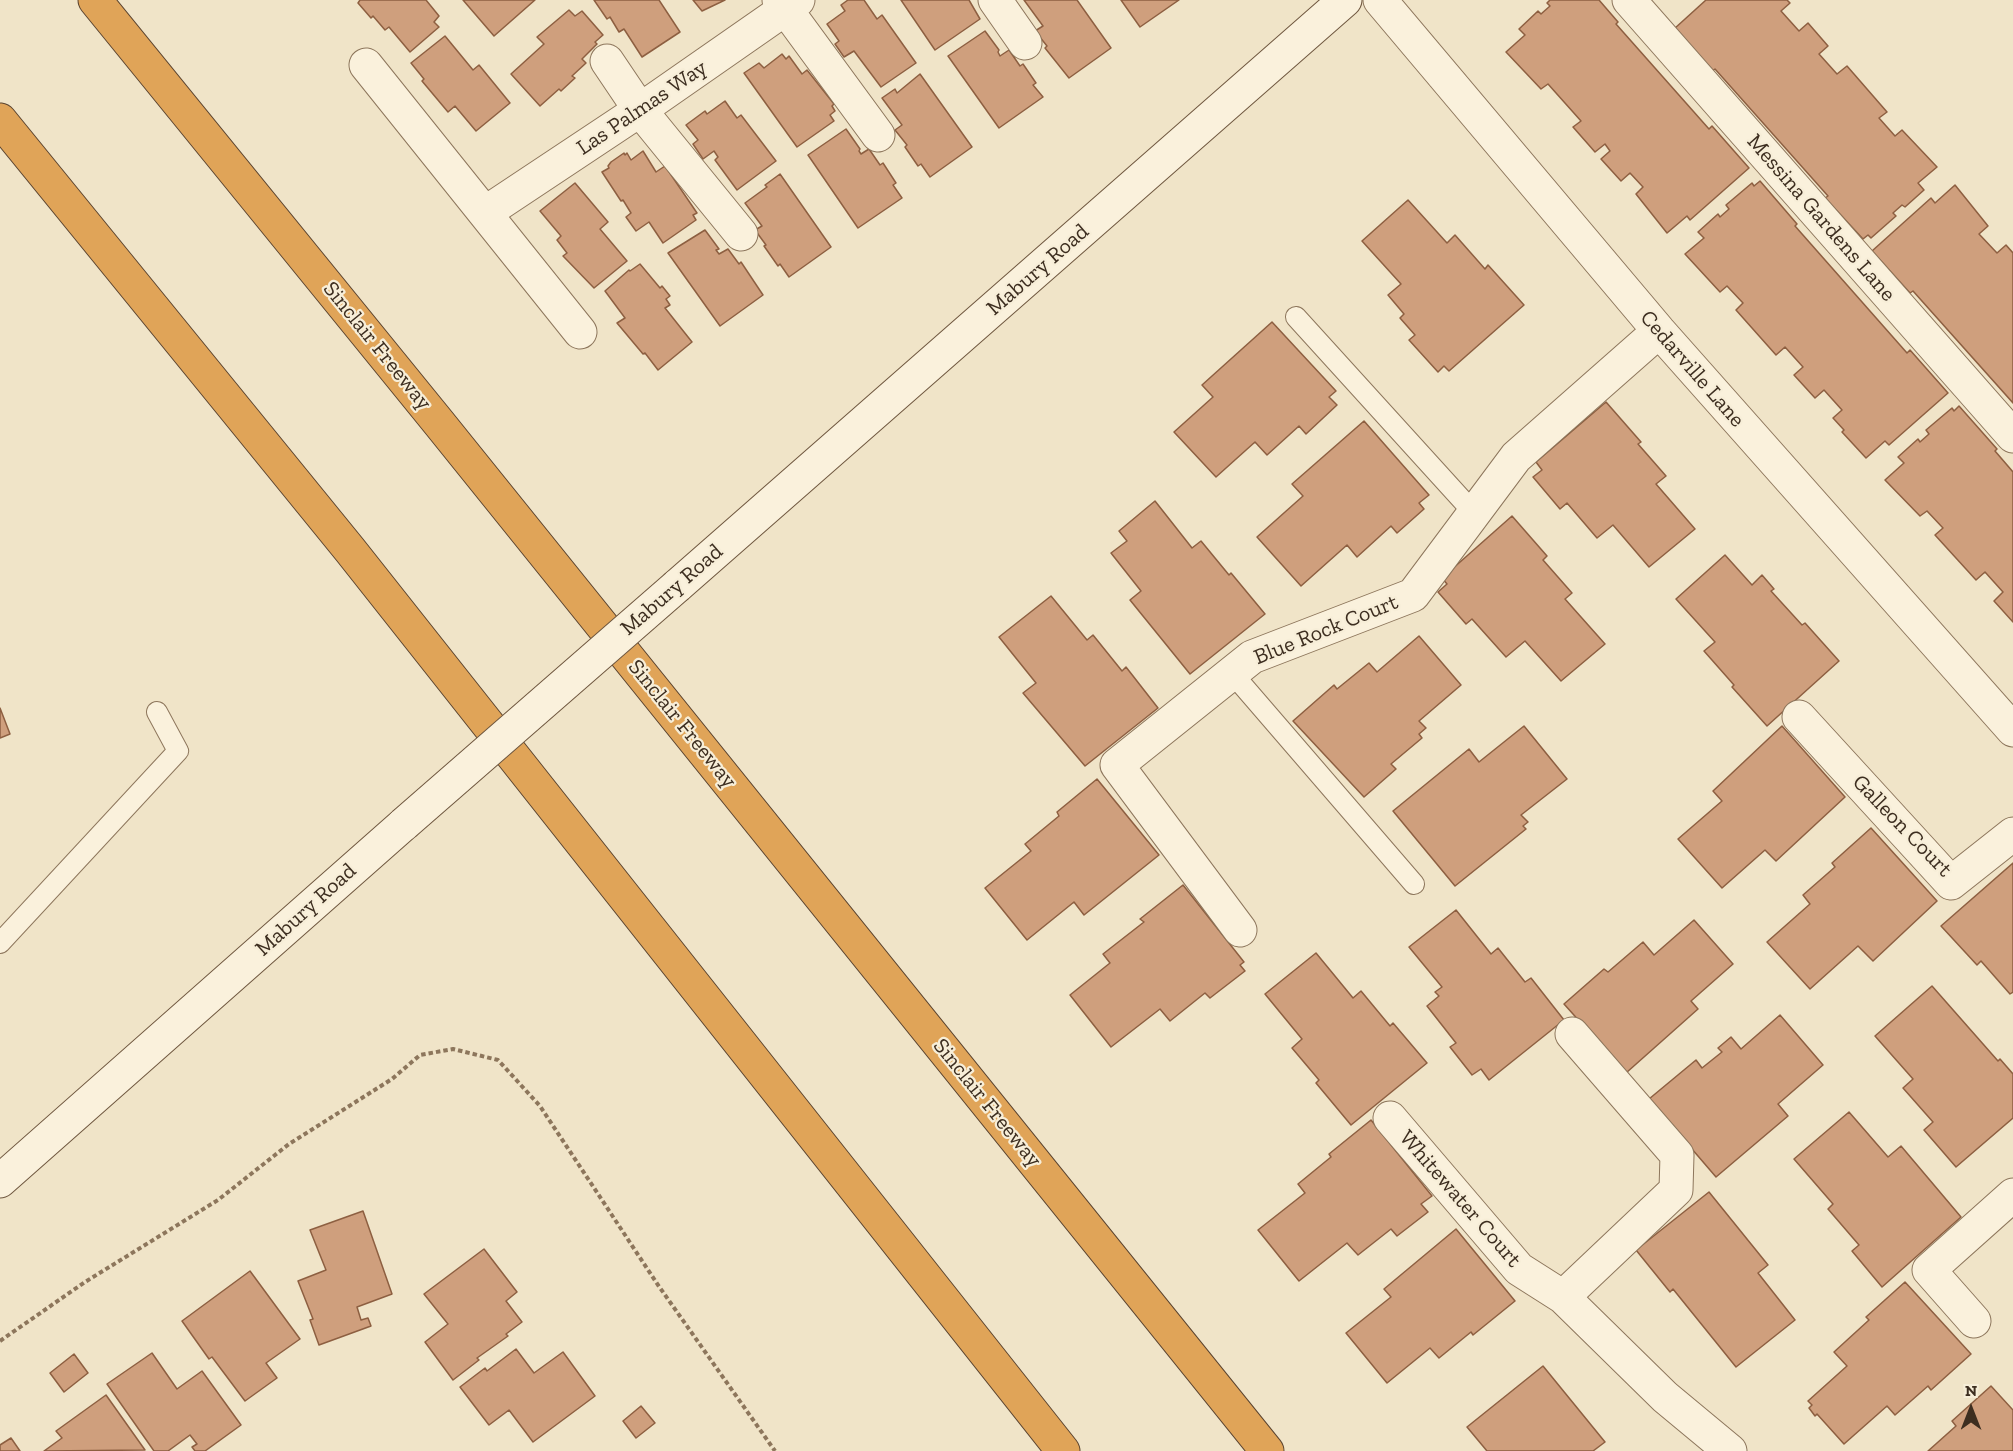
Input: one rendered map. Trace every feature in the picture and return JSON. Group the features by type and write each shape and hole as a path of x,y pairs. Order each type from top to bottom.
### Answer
{"highway":[{"name":"Sinclair Freeway","path":"95,0 440,423 1267,1451"},
{"path":"0,120 351,550 1063,1451"}],"street":[{"path":"995,0 1025,43"},
{"name":"Mabury Road","path":"0,1181 1345,0"},
{"name":"Cedarville Lane","path":"1380,0 1659,331 2013,730"},
{"name":"Messina Gardens Lane","path":"1629,0 2013,436"},
{"path":"788,3 878,135"},
{"name":"Las Palmas Way","path":"485,213 640,110 788,3"},
{"path":"606,61 640,110 741,234"},
{"path":"366,65 580,332"},
{"name":"Blue Rock Court","path":"1240,930 1117,765 1252,657 1413,595 1516,457 1659,331"},
{"name":"Galleon Court","path":"1799,717 1951,883 2013,834"},
{"path":"1563,1297 1676,1190 1677,1155 1572,1034"},
{"name":"Whitewater Court","path":"1390,1118 1519,1269 1563,1297 1665,1397 1730,1451"},
{"path":"1974,1321 1929,1270 2013,1195"}],"lane":[{"path":"1296,317 1474,513"},
{"path":"1232,673 1414,884"},
{"path":"0,943 178,751 157,712"}],"path":[{"path":"0,1341 85,1282 218,1200 289,1144 392,1079 420,1055 453,1048 498,1060 540,1106 658,1285 775,1451"}],"building":[{"path":"360,0 426,0 439,16 434,22 439,27 410,52 389,27 385,30 373,16 371,18 358,3"},
{"path":"463,0 535,0 494,36"},
{"path":"594,0 659,0 680,32 642,57 624,29 619,32 610,17 607,19"},
{"path":"693,0 725,0 702,11"},
{"path":"848,0 864,0 877,19 882,15 916,63 881,87 854,51 844,57 835,44 839,41 827,24 845,11 841,5"},
{"path":"901,0 969,0 980,19 935,50"},
{"path":"1024,0 1077,0 1111,48 1069,78 1045,48 1047,46 1035,31 1043,26"},
{"path":"1121,0 1179,0 1140,27"},
{"path":"1550,0 1599,0 1618,22 1616,24 1709,129 1712,126 1749,168 1690,220 1687,216 1667,233 1636,194 1643,187 1630,173 1621,181 1601,159 1610,151 1605,144 1595,152 1573,127 1581,121 1548,84 1541,89 1506,52 1525,35 1519,29 1538,11 1541,14 1550,6 1547,3"},
{"path":"1706,0 1787,0 1790,3 1781,11 1799,31 1808,23 1828,46 1819,54 1837,74 1847,66 1887,112 1879,118 1895,136 1902,130 1937,167 1918,183 1924,190 1905,207 1902,205 1893,213 1896,216 1871,238 1868,235 1863,239 1825,198 1828,196 1715,69 1712,71 1674,29"},
{"path":"569,10 575,16 582,11 603,35 582,59 586,63 572,76 575,78 540,106 511,74 544,44 537,37"},
{"path":"985,31 999,50 1000,56 1009,50 1020,66 1023,64 1036,83 1033,85 1043,97 999,128 948,56"},
{"path":"445,36 473,70 479,65 510,103 476,131 455,106 448,112 422,81 424,79 411,63"},
{"path":"782,54 786,59 789,56 802,74 807,70 834,104 832,106 835,111 830,115 834,121 797,147 744,73 759,63 764,68"},
{"path":"920,74 972,147 930,177 921,164 918,166 905,147 907,145 895,130 902,125 882,98 895,89 897,93"},
{"path":"725,101 737,118 741,115 776,161 737,190 715,160 718,157 714,151 703,159 693,144 698,140 686,125 705,111 707,114"},
{"path":"846,129 861,154 869,149 880,165 883,163 896,183 893,185 902,198 858,228 808,155"},
{"path":"643,151 656,172 665,166 697,213 693,215 696,220 663,243 649,222 636,231 626,217 631,213 602,172 624,153 625,155 627,153 631,160"},
{"path":"780,174 831,247 789,277 764,246 766,245 755,230 762,226 745,203"},
{"path":"1760,181 1797,224 1795,226 1907,353 1910,350 1948,393 1889,445 1885,441 1866,458 1842,432 1844,430 1833,418 1842,410 1824,390 1815,398 1794,375 1803,367 1785,347 1776,355 1736,310 1743,303 1727,286 1720,292 1685,254 1704,238 1698,232 1718,214 1720,217 1729,209 1726,205 1752,183 1754,186"},
{"path":"575,183 608,222 600,229 627,261 594,288 563,256 567,253 557,240 561,236 540,211"},
{"path":"1955,185 1988,226 1979,234 1997,253 2006,245 2013,253 2013,403 1913,291 1910,293 1872,251 1931,198 1935,203"},
{"path":"1408,200 1447,243 1455,235 1485,269 1488,265 1524,305 1449,371 1444,366 1438,372 1409,340 1415,335 1400,318 1404,314 1388,295 1401,284 1362,241"},
{"path":"705,230 719,249 716,250 719,254 728,249 739,264 741,262 763,295 720,326 668,253"},
{"path":"640,264 660,288 662,286 670,296 666,299 670,305 665,308 692,342 658,370 617,323 625,318 605,291 629,270"},
{"path":"1272,322 1336,391 1329,397 1337,405 1306,434 1299,426 1267,455 1255,442 1216,477 1174,432 1213,397 1202,385"},
{"path":"1606,402 1641,442 1638,444 1666,476 1656,484 1695,529 1649,567 1613,525 1597,538 1567,503 1560,509 1533,477 1542,470 1536,462"},
{"path":"1959,406 1997,449 1995,451 2013,472 2013,622 1994,601 2003,592 1985,572 1976,580 1935,535 1943,528 1927,511 1920,516 1885,480 1904,463 1898,457 1918,439 1920,442 1929,434 1926,430 1952,408 1954,411"},
{"path":"1364,421 1429,495 1419,503 1424,509 1397,533 1391,526 1357,557 1347,545 1301,586 1257,537 1303,496 1292,484"},
{"path":"1155,501 1192,548 1201,541 1265,614 1190,674 1130,600 1141,591 1111,553 1127,541 1119,531"},
{"path":"1512,516 1547,556 1543,560 1572,593 1565,599 1605,644 1561,681 1525,641 1506,657 1472,619 1466,624 1438,592 1447,584 1442,578"},
{"path":"1725,555 1752,585 1762,575 1774,589 1771,591 1802,625 1805,623 1839,661 1767,726 1704,651 1715,642 1676,599"},
{"path":"1051,596 1087,640 1093,635 1122,671 1126,667 1158,708 1085,766 1023,693 1036,683 999,637"},
{"path":"1419,636 1461,685 1419,721 1426,728 1419,734 1422,738 1391,764 1396,769 1364,797 1293,721 1334,685 1337,689 1369,663 1377,672"},
{"path":"0,708 10,734 0,738"},
{"path":"1524,726 1567,779 1521,815 1528,822 1523,826 1526,829 1455,886 1393,811 1469,749 1479,762"},
{"path":"1782,726 1845,797 1776,861 1765,850 1722,888 1678,839 1722,801 1713,791"},
{"path":"1097,779 1159,855 1084,915 1074,902 1027,940 985,888 1031,851 1025,844 1059,816 1057,812"},
{"path":"1871,828 1937,901 1873,961 1858,946 1810,989 1767,942 1810,904 1803,895 1835,867 1832,863"},
{"path":"2013,863 2013,992 2010,994 1981,961 1977,965 1941,926"},
{"path":"1183,885 1244,962 1240,965 1245,971 1210,998 1205,993 1170,1021 1160,1009 1111,1047 1070,995 1110,963 1103,954 1144,922 1140,919"},
{"path":"1456,910 1491,954 1498,948 1525,982 1531,978 1564,1020 1489,1080 1481,1069 1472,1075 1450,1047 1456,1043 1427,1006 1439,996 1435,992 1442,987 1409,947"},
{"path":"1694,920 1733,964 1691,1001 1698,1009 1626,1073 1564,1004 1604,969 1608,972 1643,942 1654,955"},
{"path":"1316,953 1353,998 1361,991 1390,1026 1393,1023 1427,1063 1351,1125 1316,1083 1319,1080 1292,1048 1302,1039 1265,994"},
{"path":"1932,986 1998,1061 2000,1059 2013,1074 2013,1118 1956,1167 1924,1130 1933,1122 1903,1088 1913,1079 1875,1036"},
{"path":"1780,1015 1823,1065 1778,1104 1788,1116 1716,1177 1649,1099 1696,1060 1702,1068 1722,1052 1718,1048 1731,1037 1741,1049"},
{"path":"1849,1112 1888,1157 1901,1146 1961,1217 1882,1287 1852,1251 1859,1245 1828,1209 1833,1204 1794,1159"},
{"path":"1371,1120 1432,1196 1421,1204 1428,1212 1397,1236 1391,1229 1358,1255 1347,1243 1299,1281 1258,1230 1305,1193 1298,1184 1331,1157 1329,1154"},
{"path":"1709,1192 1768,1265 1758,1273 1795,1320 1736,1367 1673,1289 1670,1292 1636,1250"},
{"path":"363,1211 392,1294 357,1307 361,1320 368,1318 371,1326 319,1345 310,1320 313,1319 298,1281 326,1270 310,1230"},
{"path":"1456,1229 1515,1301 1473,1335 1471,1332 1439,1358 1430,1348 1387,1383 1346,1333 1391,1297 1384,1289"},
{"path":"484,1249 517,1292 506,1301 522,1322 453,1380 425,1342 448,1324 424,1294"},
{"path":"250,1271 300,1339 266,1363 277,1378 245,1401 212,1357 209,1359 182,1321"},
{"path":"1905,1282 1971,1354 1931,1390 1928,1386 1895,1415 1887,1406 1844,1444 1817,1414 1815,1416 1809,1408 1812,1405 1808,1401 1847,1366 1834,1352 1869,1320 1866,1317"},
{"path":"516,1349 534,1373 563,1352 595,1396 533,1442 509,1410 489,1425 460,1387 485,1368 487,1371"},
{"path":"152,1353 177,1389 202,1371 241,1425 205,1451 195,1451 192,1447 197,1444 190,1435 168,1451 154,1451 107,1384"},
{"path":"74,1354 88,1373 64,1392 50,1373"},
{"path":"1543,1366 1605,1442 1593,1451 1487,1451 1467,1427"},
{"path":"1991,1386 2013,1410 2013,1451 1928,1451 1956,1426 1952,1421"},
{"path":"106,1395 145,1450 44,1451 62,1438 56,1431"},
{"path":"641,1406 655,1423 636,1438 623,1421"},
{"path":"11,1438 20,1451 0,1451 0,1445"}]}
